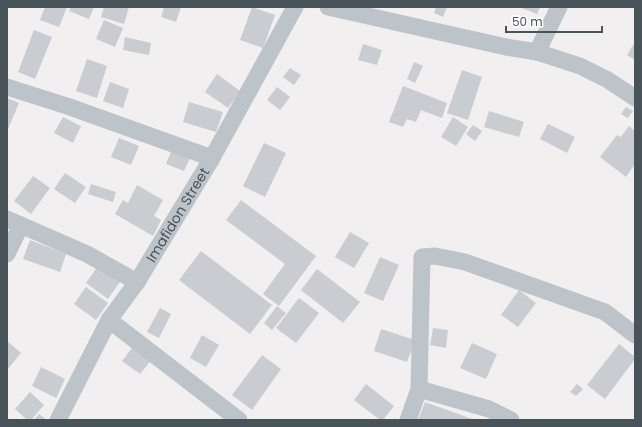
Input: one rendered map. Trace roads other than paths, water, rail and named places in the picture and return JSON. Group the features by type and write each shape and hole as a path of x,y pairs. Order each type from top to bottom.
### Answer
{"street":[{"name":"Imafidon Street","path":"58,420 108,320 137,282 212,158 295,7"},
{"path":"328,7 357,10 506,47 537,52 580,66 608,80 635,98"},
{"path":"537,52 559,7"},
{"path":"7,88 68,106 212,158"},
{"path":"7,254 14,222 87,254 137,282"},
{"path":"408,420 418,389 422,257 434,256 465,262 605,312 635,335"},
{"path":"108,320 239,420"},
{"path":"418,389 489,409 511,420"}]}
